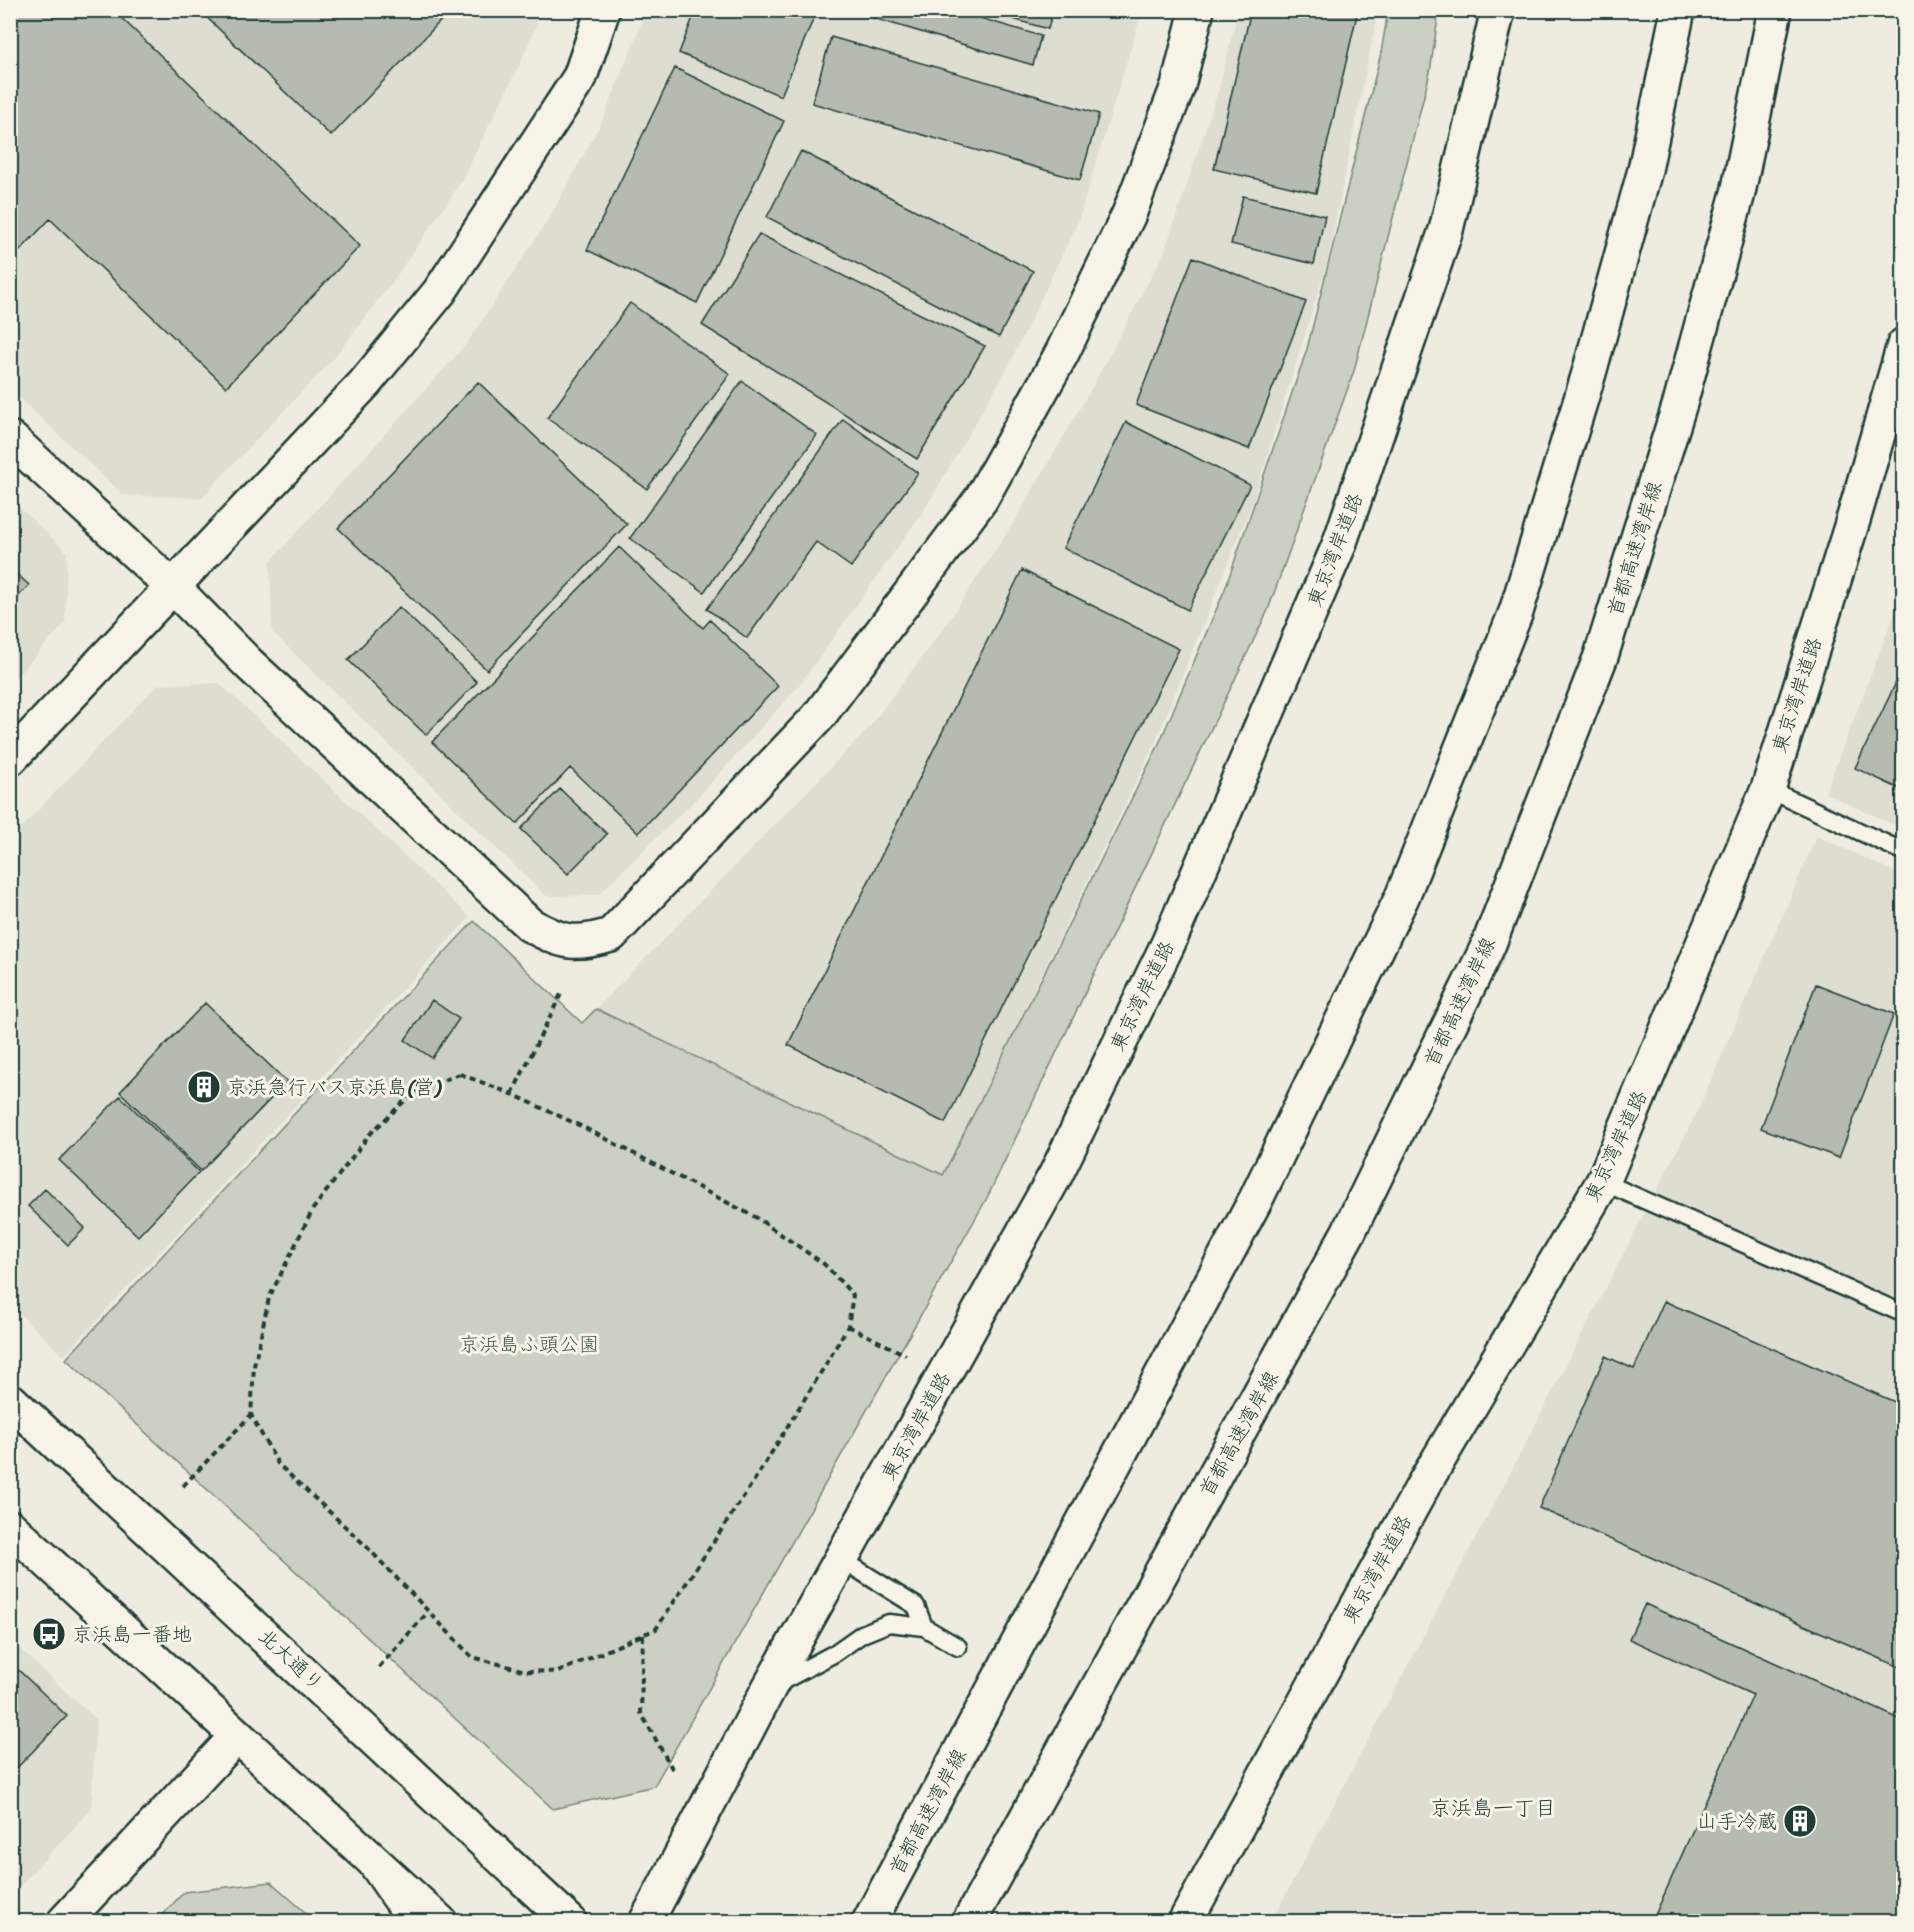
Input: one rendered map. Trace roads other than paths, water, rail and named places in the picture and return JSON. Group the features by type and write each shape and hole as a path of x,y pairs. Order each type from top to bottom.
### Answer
{"main road":[{"path":"10,759 365,383 440,291 580,77 603,10"},
{"path":"10,438 173,587 249,664 530,925 557,939 585,943 611,935 818,717 981,499 1062,352 1129,214 1178,86 1197,10"},
{"name":"東京湾岸道路","path":"646,1922 769,1688 1056,1174 1168,944 1339,545 1446,230 1498,10"},
{"name":"首都高速湾岸線","path":"869,1922 1256,1199 1402,897 1516,612 1589,373 1642,181 1678,10"},
{"name":"首都高速湾岸線","path":"969,1922 1348,1233 1488,946 1601,656 1681,400 1738,193 1775,10"},
{"name":"東京湾岸道路","path":"1185,1922 1424,1484 1604,1182 1768,789 1854,518 1904,345"},
{"name":"北大通り","path":"10,1400 570,1922"},
{"path":"10,1527 440,1922"},
{"path":"64,1922 236,1737"},
{"path":"375,1863 416,1922"}],"lane":[{"path":"1768,789 1904,852"},
{"path":"1604,1182 1904,1314"},
{"path":"841,1559 916,1605 924,1627"},
{"path":"769,1688 835,1653 862,1634 888,1623 924,1627 958,1647"}],"place":[{"name":"京浜急行バス京浜島(営)","path":"204,1087"},
{"name":"京浜島一番地","path":"49,1634"},
{"name":"山手冷蔵","path":"1800,1821"}],"district":[{"name":"京浜島一丁目","path":"1493,1808"}],"park label":[{"name":"京浜島ふ頭公園","path":"529,1344"}]}
